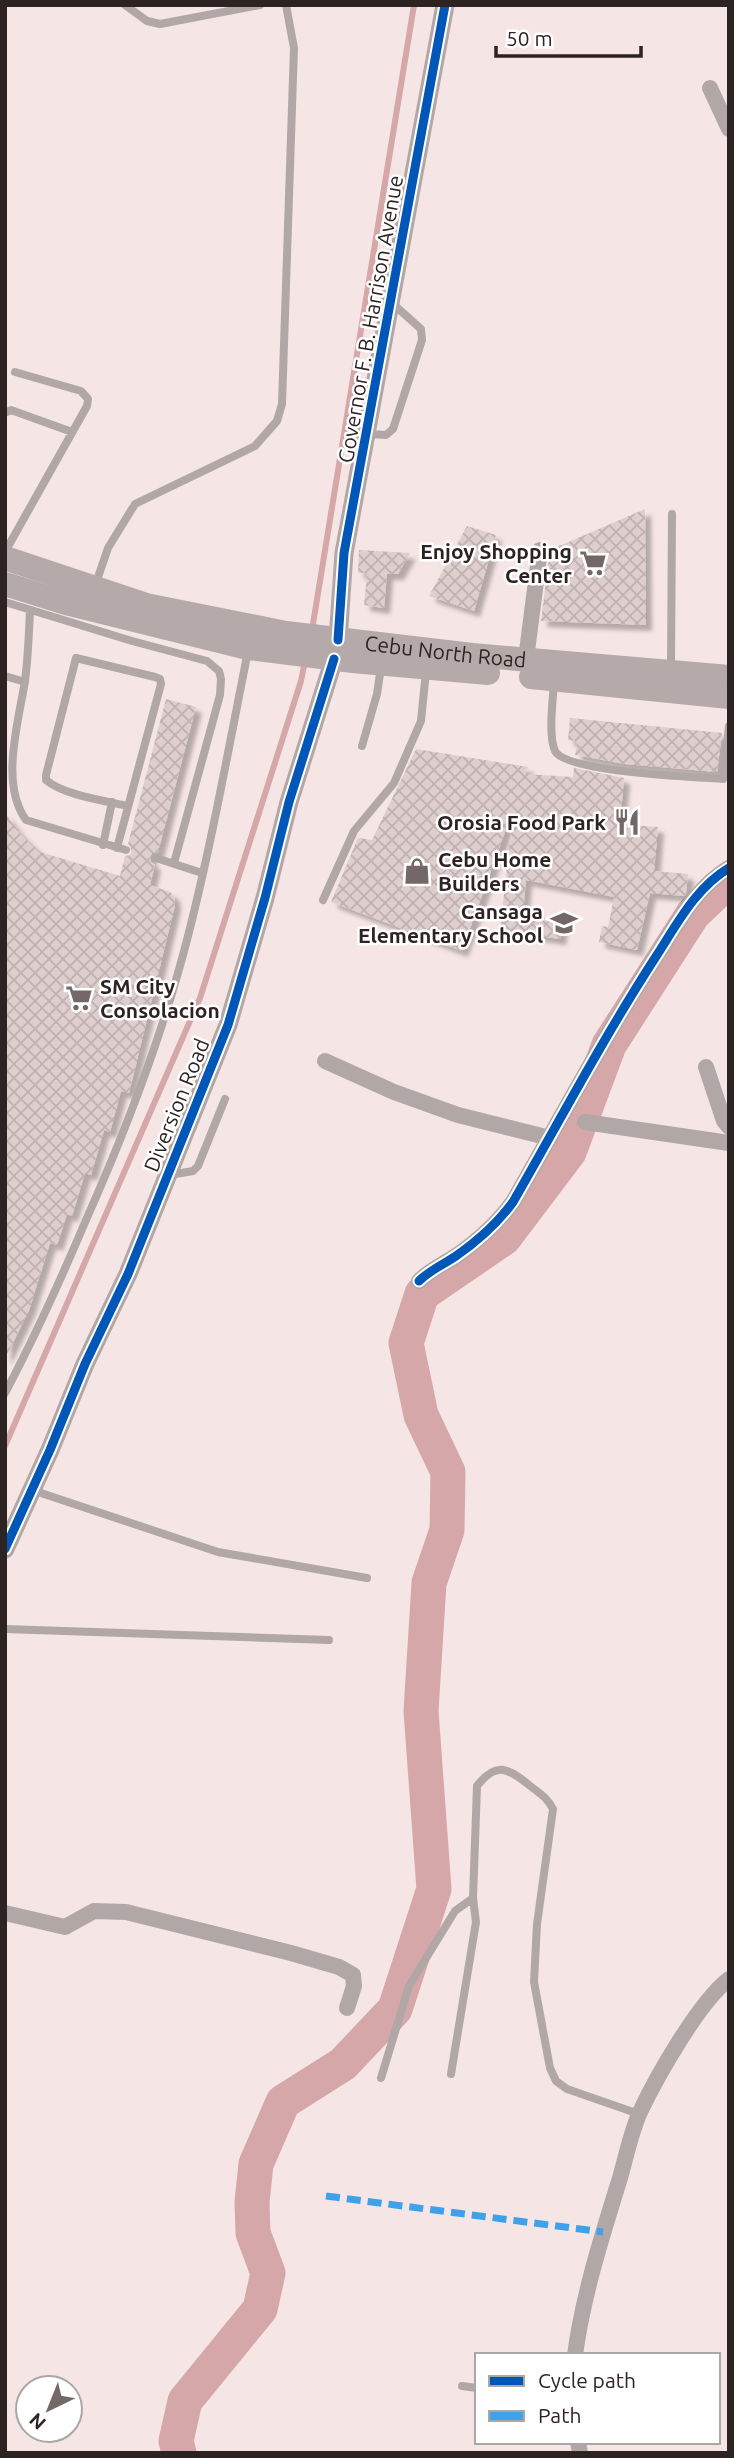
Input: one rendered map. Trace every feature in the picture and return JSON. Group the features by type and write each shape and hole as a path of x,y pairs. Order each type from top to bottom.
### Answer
{"main road":[{"name":"Cebu North Road","path":"5,558 146,605 285,643 329,649 526,659 729,677"},
{"name":"Cebu North Road","path":"5,584 66,603 248,648 285,643"},
{"name":"Cebu North Road","path":"329,649 382,664 729,697"}],"street":[{"name":"Governor F. B. Harrison Avenue","path":"329,649 344,553 368,434 389,302 444,5"},
{"path":"710,88 729,129"},
{"path":"526,659 540,550"},
{"name":"Diversion Road","path":"5,1549 85,1364 128,1274 228,1026 265,898 329,649"},
{"path":"419,1281 497,1224 513,1202 625,1005 678,923 700,890 729,868"},
{"path":"325,1061 394,1092 458,1115 550,1138"},
{"path":"706,1067 724,1121 729,1127"},
{"path":"585,1122 729,1143"},
{"path":"5,1913 65,1927 94,1911 126,1912 292,1952 338,1966 353,1975 354,1986 347,2008"},
{"path":"576,2353 602,2238 639,2114 697,2015 729,1979"}],"lane":[{"path":"125,5 147,21 160,24 260,5"},
{"path":"94,587 108,548 135,504 255,446 272,427 280,412 294,48 286,5"},
{"path":"368,434 386,435 393,429 422,340 421,329 389,302"},
{"path":"5,552 87,406 88,399 81,391 15,372"},
{"path":"5,413 11,410 72,432"},
{"path":"671,671 672,514"},
{"path":"5,602 207,661 219,671 222,679 220,695 174,863"},
{"path":"30,610 25,682 12,733 7,778 10,797 17,811 26,820 122,849 128,806 159,709 160,679 80,657 74,660 46,780 80,794 128,806"},
{"path":"5,1393 69,1259 136,1102 188,937 217,810 248,648"},
{"path":"362,746 377,694 382,664"},
{"path":"323,900 354,831 394,783 421,721 426,668"},
{"path":"5,676 25,682"},
{"path":"554,679 554,749 558,756 569,762 616,770 723,779 729,726"},
{"path":"103,845 112,802"},
{"path":"156,859 202,873"},
{"path":"166,1176 192,1171 198,1166 225,1099"},
{"path":"32,1490 218,1552 367,1578"},
{"path":"5,1629 328,1640"},
{"path":"451,2074 476,1922 473,1898 477,1786 489,1773 499,1769 514,1773 548,1799 553,1808 537,1924 534,1982 550,2068 556,2081 567,2089 639,2114"},
{"path":"381,2078 409,1986 454,1911 473,1898"},
{"path":"463,2386 475,2388"}],"building":[{"name":"Enjoy Shopping Center","path":"645,509 646,625 541,621 550,550"},
{"path":"467,526 496,535 474,611 429,596"},
{"path":"359,550 410,553 398,574 387,574 384,608 364,605 367,573 358,573"},
{"name":"SM City Consolacion","path":"166,699 196,707 158,852 152,853 150,857 155,865 150,885 170,892 174,896 175,905 129,1093 121,1091 110,1132 104,1130 91,1175 85,1173 72,1216 67,1214 57,1245 50,1243 29,1310 5,1359 5,813 21,834 40,852 120,876 125,856 132,851 128,844"},
{"path":"570,718 722,733 717,772 625,764 575,755 577,741 568,740"},
{"path":"416,749 528,767 525,774 573,777 574,768 624,778 620,824 658,827 654,871 688,874 686,893 684,896 650,893 637,950 599,942 602,926 608,927 614,897 526,880 523,913 563,921 560,939 500,930 511,830 506,829 462,951 331,902 358,838 372,840"}],"waterway":[{"path":"312,630 414,5"},
{"path":"5,1446 200,998 301,681 305,661"},
{"path":"179,2453 176,2441 185,2401 260,2309 268,2273 253,2233 252,2202 256,2164 283,2102 343,2064 395,2009 434,1889 421,1711 429,1583 447,1530 448,1472 421,1415 406,1343 422,1294 504,1238 569,1152 609,1045 693,914 729,880"}],"marked path":[{"path":"326,2196 603,2232"}],"cycle path":[{"path":"338,640 344,553 445,5"},
{"path":"5,1549 85,1364 128,1274 228,1025 265,898 289,802 334,659"},
{"path":"419,1281 480,1238 513,1202 618,1018 679,921 706,886 729,868"}],"place":[{"name":"Enjoy Shopping Center","path":"593,563"},
{"name":"Orosia Food Park","path":"627,822"},
{"name":"Cebu Home Builders","path":"417,871"},
{"name":"Cansaga Elementary School","path":"564,923"},
{"name":"SM City Consolacion","path":"79,998"}]}
